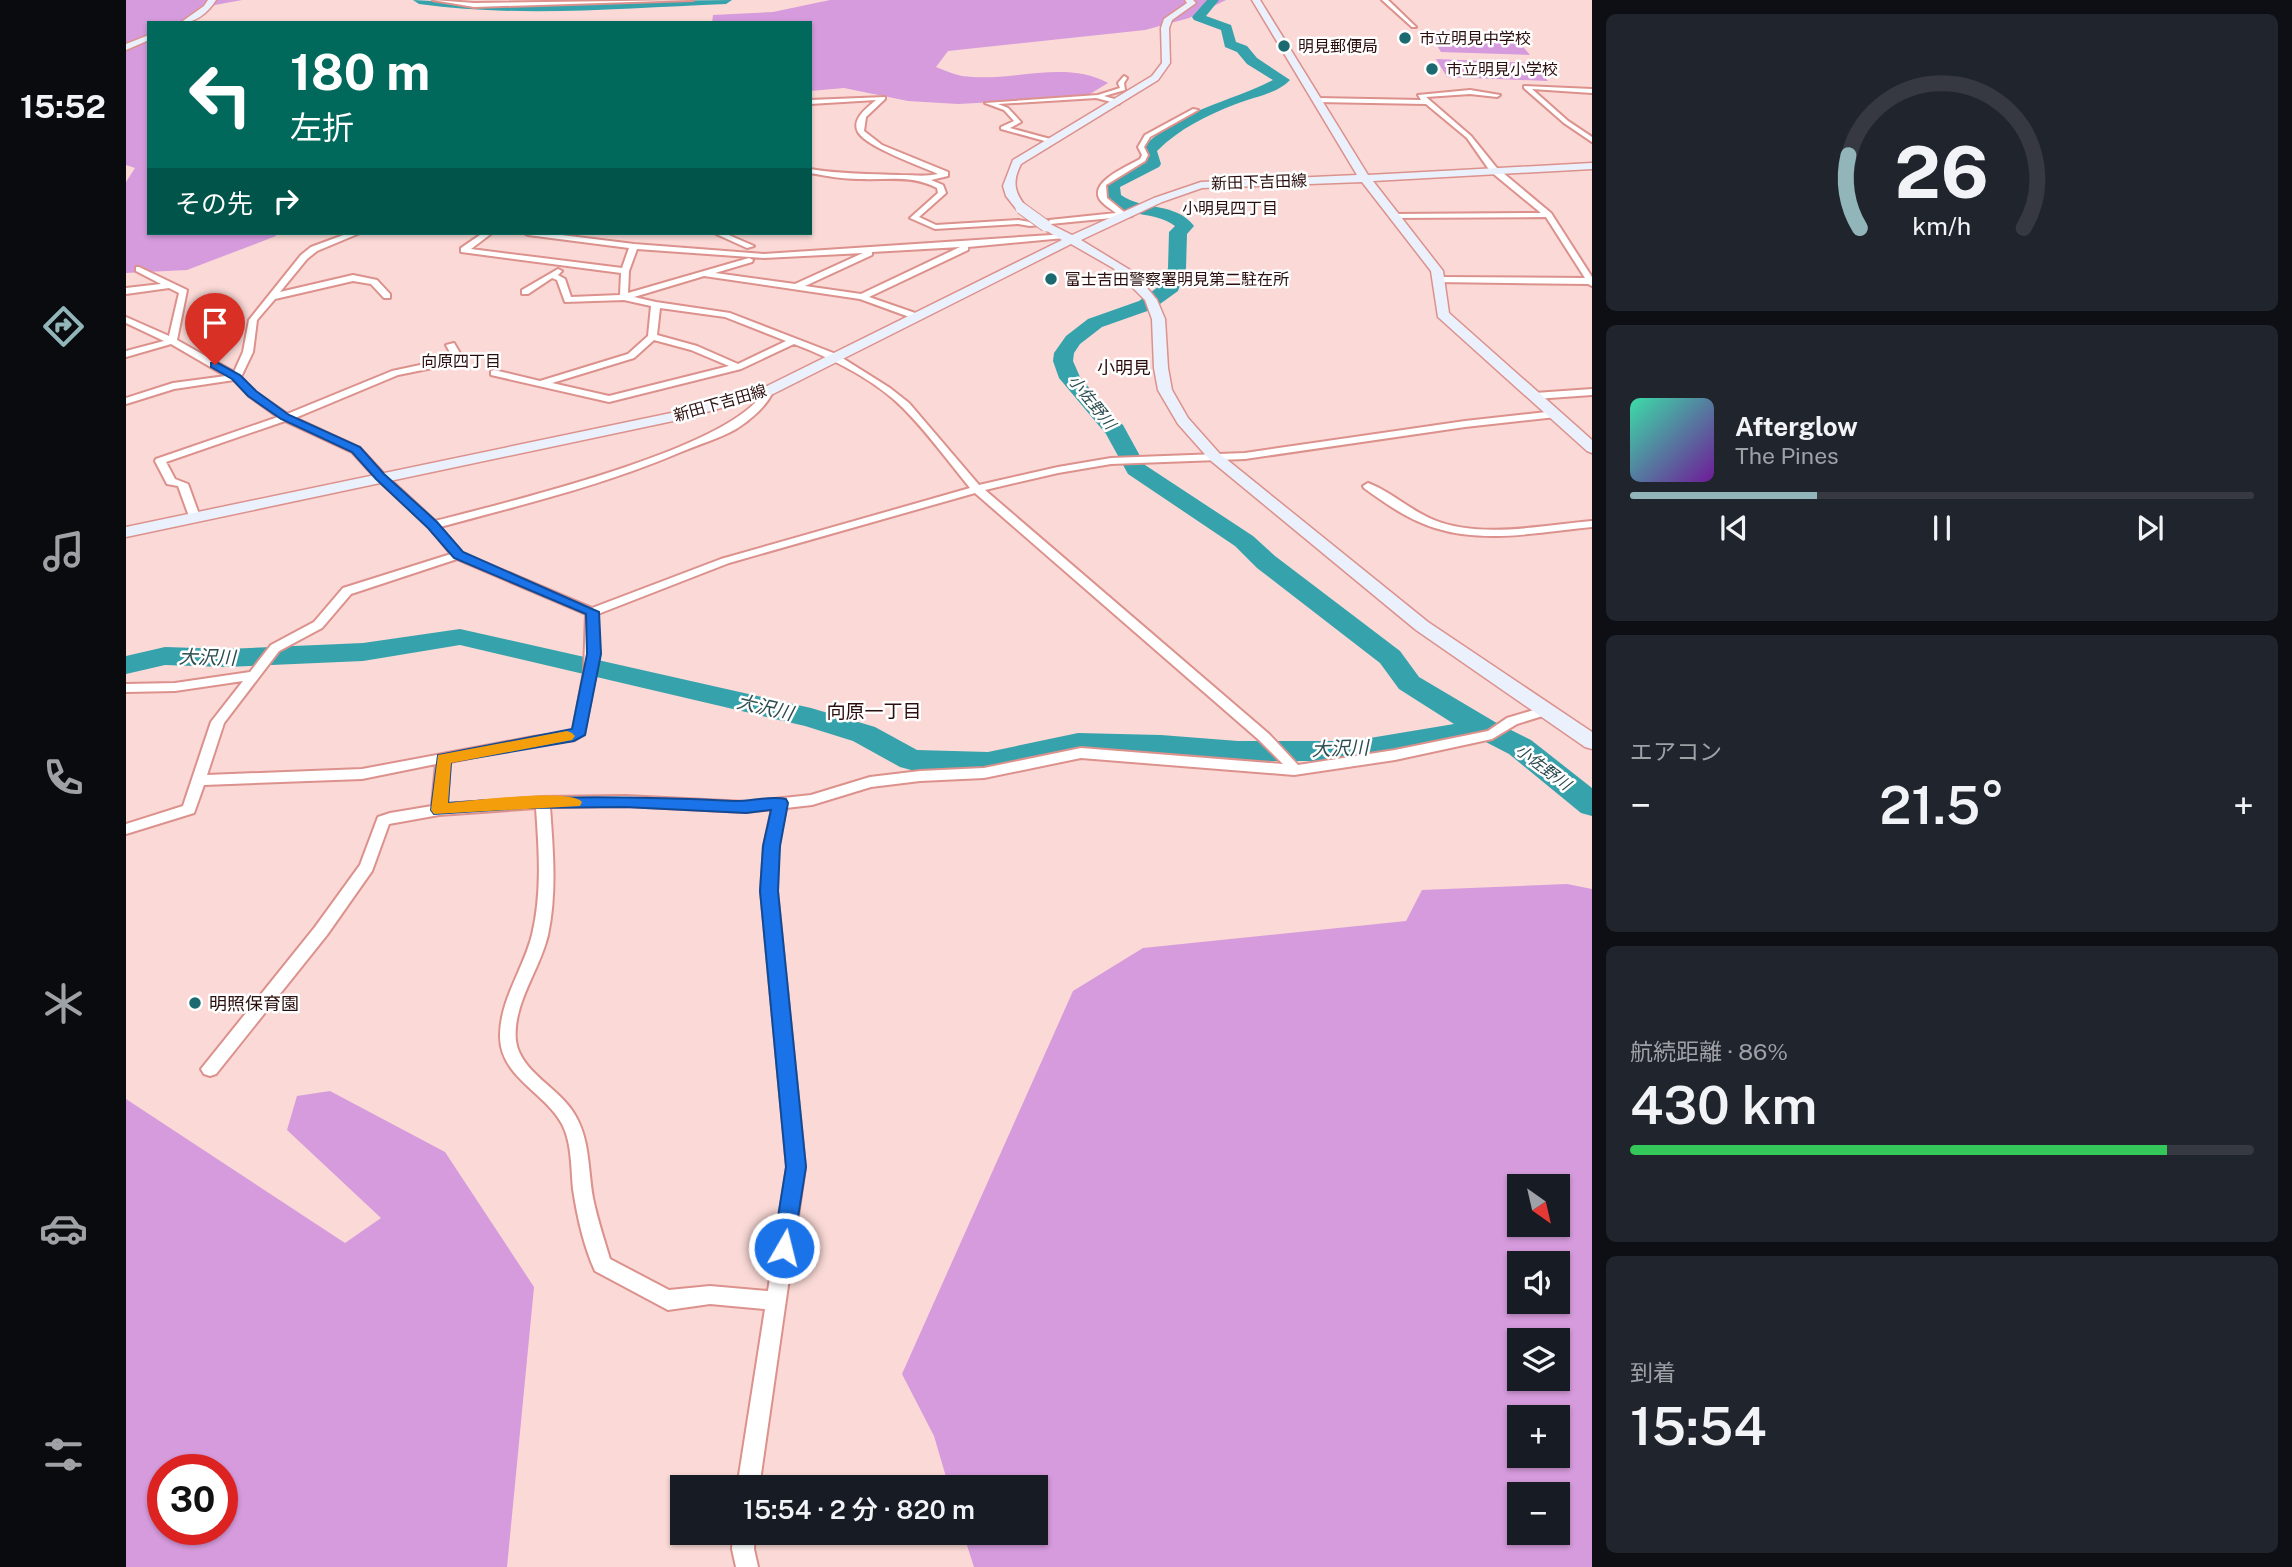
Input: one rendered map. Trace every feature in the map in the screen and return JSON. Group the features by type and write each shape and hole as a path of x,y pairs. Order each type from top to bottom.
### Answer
{"main road":[{"path":"187,21 207,8 212,0"},
{"path":"1189,0 1192,3 1168,19 1165,28 1166,64 1154,78 1119,102 1017,162 1008,179 1008,189 1021,208 1046,226 1114,264 1136,281 1150,298 1159,315 1162,378 1171,402 1188,428 1215,457 1422,626 1592,742"},
{"path":"1256,0 1363,176 1437,271 1443,314 1535,396 1587,438 1592,448"},
{"path":"126,47 147,38"},
{"name":"新田下吉田線","path":"126,532 673,417 768,391 1068,238 1201,185 1592,166"}],"street":[{"path":"436,0 474,5 690,0"},
{"path":"1385,0 1414,26"},
{"path":"1052,141 1003,128 1018,122 1006,109 988,103 1096,96 1124,89 1121,83 1124,78"},
{"path":"1592,91 1573,86 1526,87 1566,122 1592,140"},
{"path":"1497,95 1470,92 1420,96 1469,138 1493,169 1548,215 1591,282"},
{"path":"1096,96 1119,102"},
{"path":"812,102 883,98 867,109 859,125 861,132 880,146 945,174 926,179 812,171"},
{"path":"1317,100 1426,102"},
{"path":"1126,214 1103,199 1103,184 1143,160 1145,155 1141,147 1147,136 1195,110"},
{"path":"812,179 822,173"},
{"path":"926,179 940,187 942,193 914,218 936,227 1018,222 1030,224 1126,214"},
{"path":"1394,216 1548,215"},
{"path":"327,235 332,242"},
{"path":"236,377 248,352 253,320 271,297 308,253 351,235"},
{"path":"485,235 464,250 625,271"},
{"path":"544,235 634,246 764,256 1068,238"},
{"path":"598,242 607,235"},
{"path":"723,235 750,246 725,254"},
{"path":"862,297 973,244"},
{"path":"624,297 625,271 634,246"},
{"path":"794,288 878,249"},
{"path":"551,275 561,279 568,300 624,297 764,256"},
{"path":"525,292 568,264"},
{"path":"126,275 141,268 184,292 172,341"},
{"path":"703,273 862,297 915,316"},
{"path":"271,297 353,278 374,282 387,296"},
{"path":"1438,280 1591,282"},
{"path":"126,291 170,285"},
{"path":"624,297 656,305 727,315 833,356 887,390 906,405 977,489 1264,737 1290,764"},
{"path":"540,383 631,356 652,337 656,305"},
{"path":"126,320 172,341 236,377 252,394 285,417 356,450 380,477 433,525 458,555 592,612 725,561 977,489 1111,461 1245,456 1465,424 1556,414"},
{"path":"652,337 694,348 738,367"},
{"path":"126,354 172,341"},
{"path":"494,373 609,399 738,367 794,341"},
{"path":"194,517 183,484 172,482 160,461 313,408 395,373 458,360 451,345"},
{"path":"126,401 173,386 236,377"},
{"path":"433,525 632,469 732,427 747,416 768,391"},
{"path":"1535,396 1592,392"},
{"path":"1368,486 1419,518 1456,529 1521,531 1592,524"},
{"path":"126,829 189,809 201,780 218,722 275,648 318,625 348,590 458,555"},
{"path":"201,780 362,774 533,741 574,736 579,731 592,675 592,612"},
{"path":"126,688 175,687 256,671"},
{"path":"210,1069 321,931 367,867 383,821 390,818 439,810 543,802 625,801 746,807 812,800 870,782 984,773 1081,753 1290,764 1395,755 1492,735 1513,721 1544,711"},
{"path":"439,810 443,759"},
{"path":"543,802 548,883 539,937 508,1022 508,1044 516,1061 569,1120 585,1200 602,1265 668,1300 710,1295 776,1301"},
{"path":"750,1475 796,1167 769,891 771,846 780,803"},
{"path":"743,1545 747,1567"}],"shaded area":[{"path":"126,0 242,0 215,5 183,21 147,21 147,235 276,236 187,270 126,273 126,182 135,168 126,165"},
{"path":"830,0 1226,0 1189,18 1145,30 948,51 936,67 962,76 999,77 1055,72 1091,76 1108,83 1085,97 958,104 908,101 844,88 812,91 812,21 712,21 713,15 773,12"},
{"path":"1428,31 1512,34 1530,55 1441,52"},
{"path":"1436,59 1533,63 1548,81 1447,77"},
{"path":"1567,884 1592,889 1592,1567 974,1567 967,1545 1048,1545 1048,1475 945,1475 934,1436 902,1374 1073,991 1143,948 1406,921 1422,890"},
{"path":"330,1091 445,1152 534,1287 507,1567 126,1567 126,1099 345,1243 381,1218 287,1130 297,1096"}],"waterway":[{"name":"小佐野川","path":"419,0 470,7 598,6 726,0"},
{"name":"小佐野川","path":"1213,0 1198,17 1227,28 1230,44 1242,49 1252,61 1283,80 1190,119 1149,150 1153,164 1112,185 1113,197 1123,204 1166,214 1185,226 1178,232 1177,268 1171,287 1146,305 1095,323 1073,340 1064,353 1063,361 1070,378 1106,423 1115,430 1136,469 1244,541 1266,562 1390,657 1409,683 1484,729"},
{"name":"大沢川","path":"126,665 165,656 226,658 363,652 460,637 811,718 864,734 911,760 988,762 1078,743 1161,745 1238,751 1352,751 1484,729"},
{"name":"小佐野川","path":"1484,729 1520,747 1592,805"}],"slow traffic":[{"path":"567,736 443,759 439,810 574,802"}],"place":[{"name":"市立明見中学校","path":"1405,38"},
{"name":"明見郵便局","path":"1284,46"},
{"name":"市立明見小学校","path":"1432,69"},
{"name":"富士吉田警察署明見第二駐在所","path":"1051,279"},
{"name":"明照保育園","path":"195,1003"}],"district":[{"name":"小明見四丁目","path":"1230,208"},
{"name":"向原四丁目","path":"461,361"},
{"name":"小明見","path":"1124,367"},
{"name":"向原一丁目","path":"874,711"}],"route":[{"path":"215,365 236,377 252,394 285,417 329,435 356,450 380,477 433,525 458,555 592,612 592,675 579,731 574,736 533,741 443,759 439,810 523,803 625,801 746,807 780,803 771,846 769,891 796,1167 784,1248"}]}
